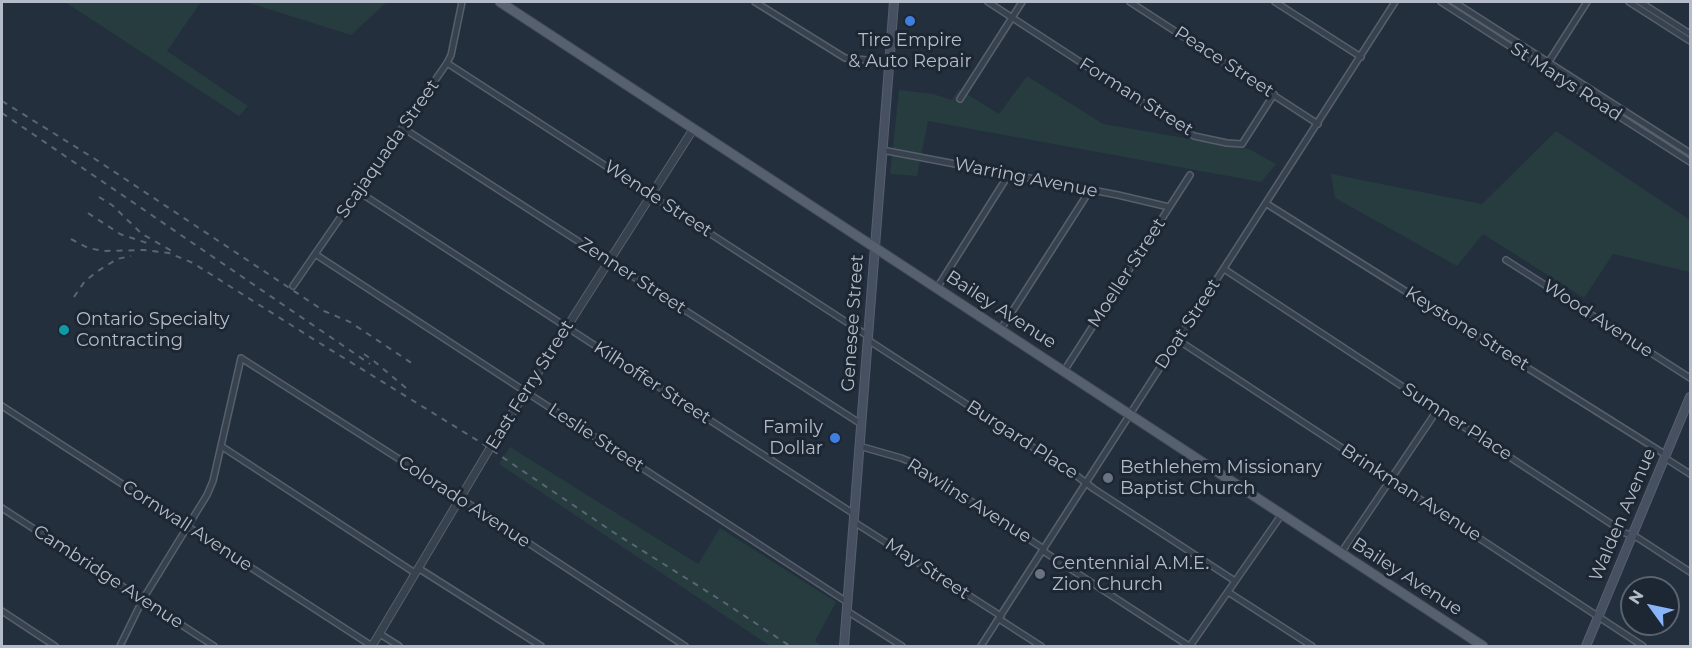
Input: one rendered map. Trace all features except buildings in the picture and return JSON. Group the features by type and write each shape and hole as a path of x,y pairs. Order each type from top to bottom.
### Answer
{"main road":[{"name":"Bailey Avenue","path":"500,2 1483,646"},
{"name":"Genesee Street","path":"844,646 894,2"},
{"name":"Walden Avenue","path":"1586,646 1690,397"}],"street":[{"name":"Scajaquada Street","path":"293,286 447,63 451,55 462,2"},
{"path":"755,2 845,58 889,62"},
{"name":"Forman Street","path":"988,2 1194,136 1242,144 1274,94"},
{"path":"960,99 1022,2"},
{"name":"Peace Street","path":"1130,2 1318,124"},
{"path":"1275,2 1360,57"},
{"name":"Doat Street","path":"981,646 1395,2"},
{"name":"St Marys Road","path":"1441,2 1690,158"},
{"name":"St Marys Road","path":"1454,2 1611,102 1690,158"},
{"path":"1545,68 1587,2"},
{"path":"1629,2 1690,34"},
{"path":"1640,2 1690,41"},
{"path":"1489,32 1493,26"},
{"name":"Wende Street","path":"447,63 868,338"},
{"path":"1607,108 1611,102"},
{"name":"Zenner Street","path":"403,128 861,424"},
{"name":"East Ferry Street","path":"372,646 459,498 694,128"},
{"name":"Warring Avenue","path":"882,150 1169,207"},
{"path":"937,288 1009,174"},
{"name":"Moeller Street","path":"1064,371 1190,175"},
{"path":"1001,329 1090,190"},
{"name":"Kilhoffer Street","path":"359,192 854,518"},
{"name":"Keystone Street","path":"1266,204 1690,474"},
{"name":"Leslie Street","path":"315,254 847,607 902,646"},
{"name":"Wood Avenue","path":"1506,260 1690,378"},
{"name":"Sumner Place","path":"1224,269 1624,533 1638,538 1690,572"},
{"name":"Burgard Place","path":"868,338 1235,582"},
{"name":"Brinkman Avenue","path":"1178,340 1643,646"},
{"name":"Colorado Avenue","path":"221,446 242,358 685,646"},
{"name":"Cornwall Avenue","path":"2,406 372,646"},
{"path":"1341,553 1438,409"},
{"path":"120,646 143,599 210,488 221,446 417,571 541,646"},
{"name":"Rawlins Avenue","path":"860,446 911,462 1189,646"},
{"name":"Cambridge Avenue","path":"2,508 214,646"},
{"path":"1189,646 1281,514"},
{"name":"May Street","path":"854,518 1041,646"},
{"path":"1228,591 1312,646"},
{"path":"2,611 55,646"},
{"path":"380,634 399,646"}],"green space":[{"path":"65,2 201,2 167,51 248,106 239,116"},
{"path":"246,2 387,2 351,35"},
{"path":"1027,76 1103,124 1249,149 1276,164 1261,182 928,121 917,176 890,174 899,90 933,94 952,100 959,89 999,114"},
{"path":"1556,131 1690,220 1690,272 1613,254 1584,298 1483,234 1457,266 1335,198 1331,174 1482,204"},
{"path":"510,447 698,564 720,528 836,602 815,641 822,646 770,646 499,464"}],"railway":[{"path":"2,101 95,159 324,311 350,322 416,366"},
{"path":"2,113 370,364"},
{"path":"99,197 112,205 142,234 172,251"},
{"path":"88,213 120,234 150,244"},
{"path":"71,239 88,248 104,251 144,250 169,253 193,263 480,442 613,532 790,646"},
{"path":"74,297 85,281 98,271 117,259 131,256"},
{"path":"364,354 406,388"}],"place":[{"name":"Tire Empire & Auto Repair","path":"910,21"},
{"name":"Ontario Specialty Contracting","path":"64,330"},
{"name":"Family Dollar","path":"835,438"},
{"name":"Bethlehem Missionary Baptist Church","path":"1108,478"},
{"name":"Centennial A.M.E. Zion Church","path":"1040,574"}]}
